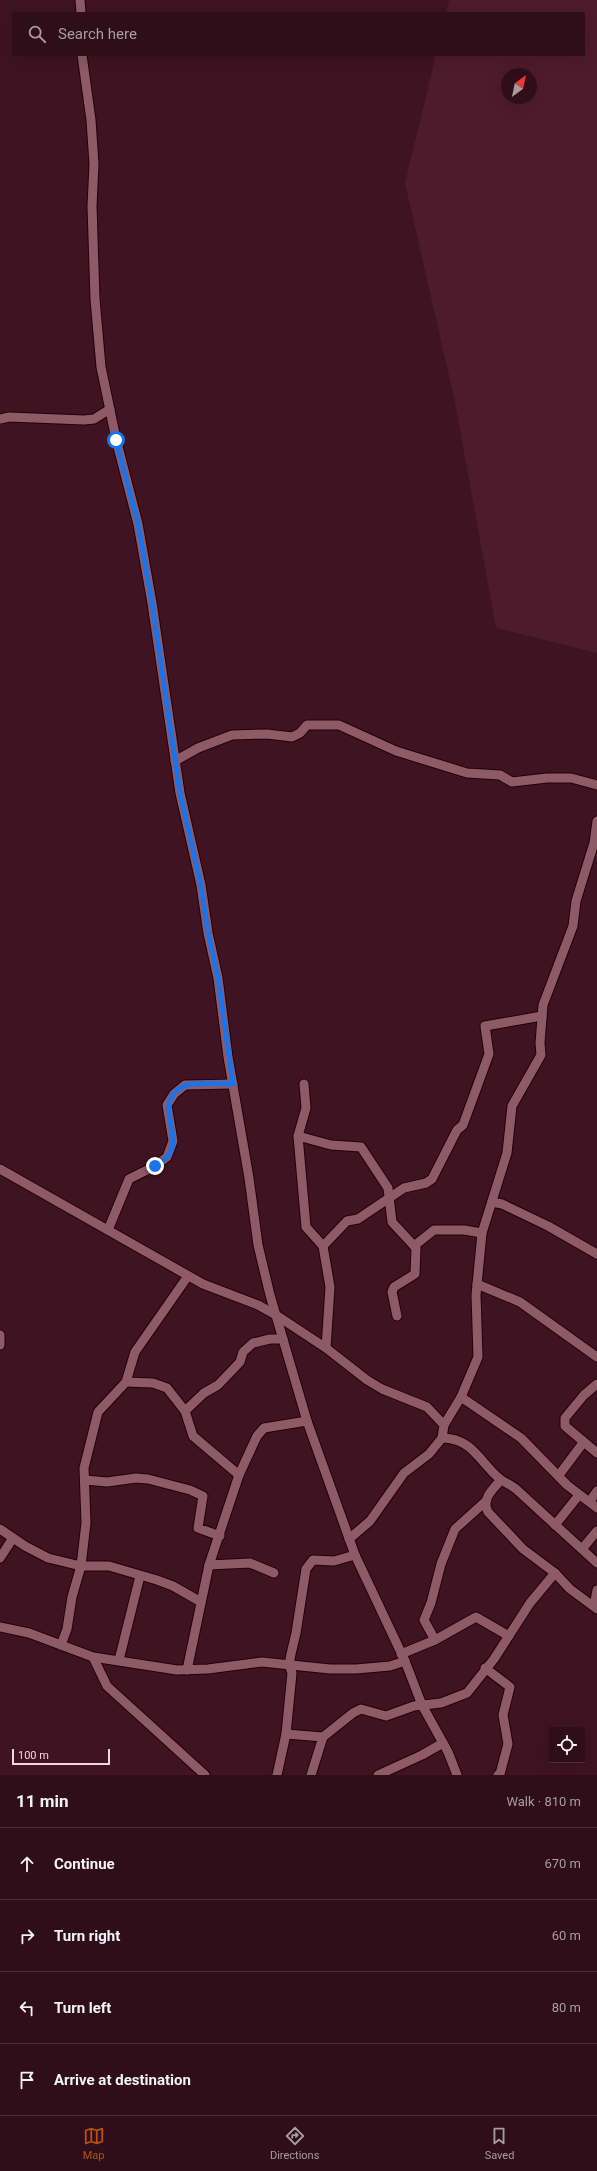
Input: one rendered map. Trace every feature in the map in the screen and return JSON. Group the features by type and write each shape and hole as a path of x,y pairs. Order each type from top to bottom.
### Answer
{"street":[{"path":"80,0 81,12"},
{"path":"82,56 91,120 94,164 92,206 95,299 101,367 138,524 180,793 201,886 208,933 218,978 258,1245 276,1315 307,1421 355,1555 403,1658 422,1705 443,1743 457,1775"},
{"path":"0,419 9,417 84,420 94,419 110,409"},
{"path":"176,761 198,748 232,735 267,734 292,737 300,733 307,725 339,725 396,751 467,773 500,775 512,782 547,778 571,778 597,785"},
{"path":"349,1539 370,1521 404,1473 429,1454 442,1438 444,1425 461,1397 478,1357 477,1284 482,1233 507,1153 512,1106 542,1055 540,1043 544,1005 573,926 576,901 585,866 594,844 597,821"},
{"path":"323,1246 347,1221 358,1219 404,1188 426,1183 432,1179 457,1130 463,1125 490,1054 485,1026 514,1023 542,1016"},
{"path":"108,1230 129,1180 155,1166 167,1157 173,1141 167,1106 174,1094 185,1085 233,1084"},
{"path":"304,1084 306,1108 298,1136 306,1230 323,1246 330,1287 326,1348"},
{"path":"298,1136 331,1144 361,1146 385,1183 390,1196 392,1222 416,1248 415,1274 397,1284 392,1292 397,1316"},
{"path":"0,1169 188,1276 216,1290 258,1305 276,1315 326,1348 367,1380 382,1389 413,1400 427,1407 444,1425"},
{"path":"492,1202 502,1204 548,1226 597,1254"},
{"path":"414,1246 434,1230 464,1230 482,1233"},
{"path":"61,1644 67,1629 72,1597 81,1566 86,1523 84,1468 98,1412 126,1382 135,1352 188,1276"},
{"path":"477,1284 520,1302 597,1358"},
{"path":"0,1335 0,1345"},
{"path":"184,1411 204,1393 218,1385 240,1362 243,1352 253,1343 270,1339 283,1339"},
{"path":"126,1382 147,1382 161,1385 171,1393 184,1411 193,1436 239,1475"},
{"path":"597,1384 584,1395 565,1418 565,1426 583,1443 597,1453"},
{"path":"461,1397 521,1438 579,1495 593,1504 597,1491"},
{"path":"187,1670 209,1565 220,1536 239,1475 257,1436 264,1428 307,1421"},
{"path":"442,1438 449,1438 474,1450 501,1480 516,1489 597,1563"},
{"path":"559,1475 583,1443"},
{"path":"85,1480 107,1482 136,1478 190,1490 203,1496 198,1528 220,1536"},
{"path":"501,1480 488,1495 485,1507 488,1512 528,1554 555,1573 570,1589 596,1608"},
{"path":"555,1525 579,1495"},
{"path":"435,1640 424,1620 431,1602 441,1564 455,1529 486,1502"},
{"path":"0,1529 48,1558 81,1566 102,1565 173,1586 201,1602"},
{"path":"582,1549 597,1531"},
{"path":"0,1558 13,1538"},
{"path":"277,1775 286,1734 292,1673 289,1665 308,1565 313,1560 334,1561 355,1555"},
{"path":"209,1565 250,1563 274,1573"},
{"path":"311,1775 322,1736 352,1713 361,1709 382,1716 422,1705 441,1703 467,1694 509,1636 530,1603 555,1573"},
{"path":"119,1660 140,1576"},
{"path":"596,1608 597,1590"},
{"path":"0,1627 29,1633 93,1657 119,1660 146,1666 187,1670 262,1662 330,1669 356,1669 390,1666 476,1617 509,1636"},
{"path":"93,1657 106,1686 205,1775"},
{"path":"485,1668 510,1687 503,1714 508,1744 500,1774 498,1775"},
{"path":"286,1734 322,1736"},
{"path":"378,1775 422,1755 443,1743"}],"shaded area":[{"path":"449,0 597,0 597,653 496,628 455,402 405,183 436,56 585,56 585,12 446,12"}],"route":[{"path":"116,440 126,472 138,524 152,603 177,776 201,886 208,933 218,978 233,1084 185,1085 174,1094 167,1106 173,1141 167,1157 155,1166"}]}
